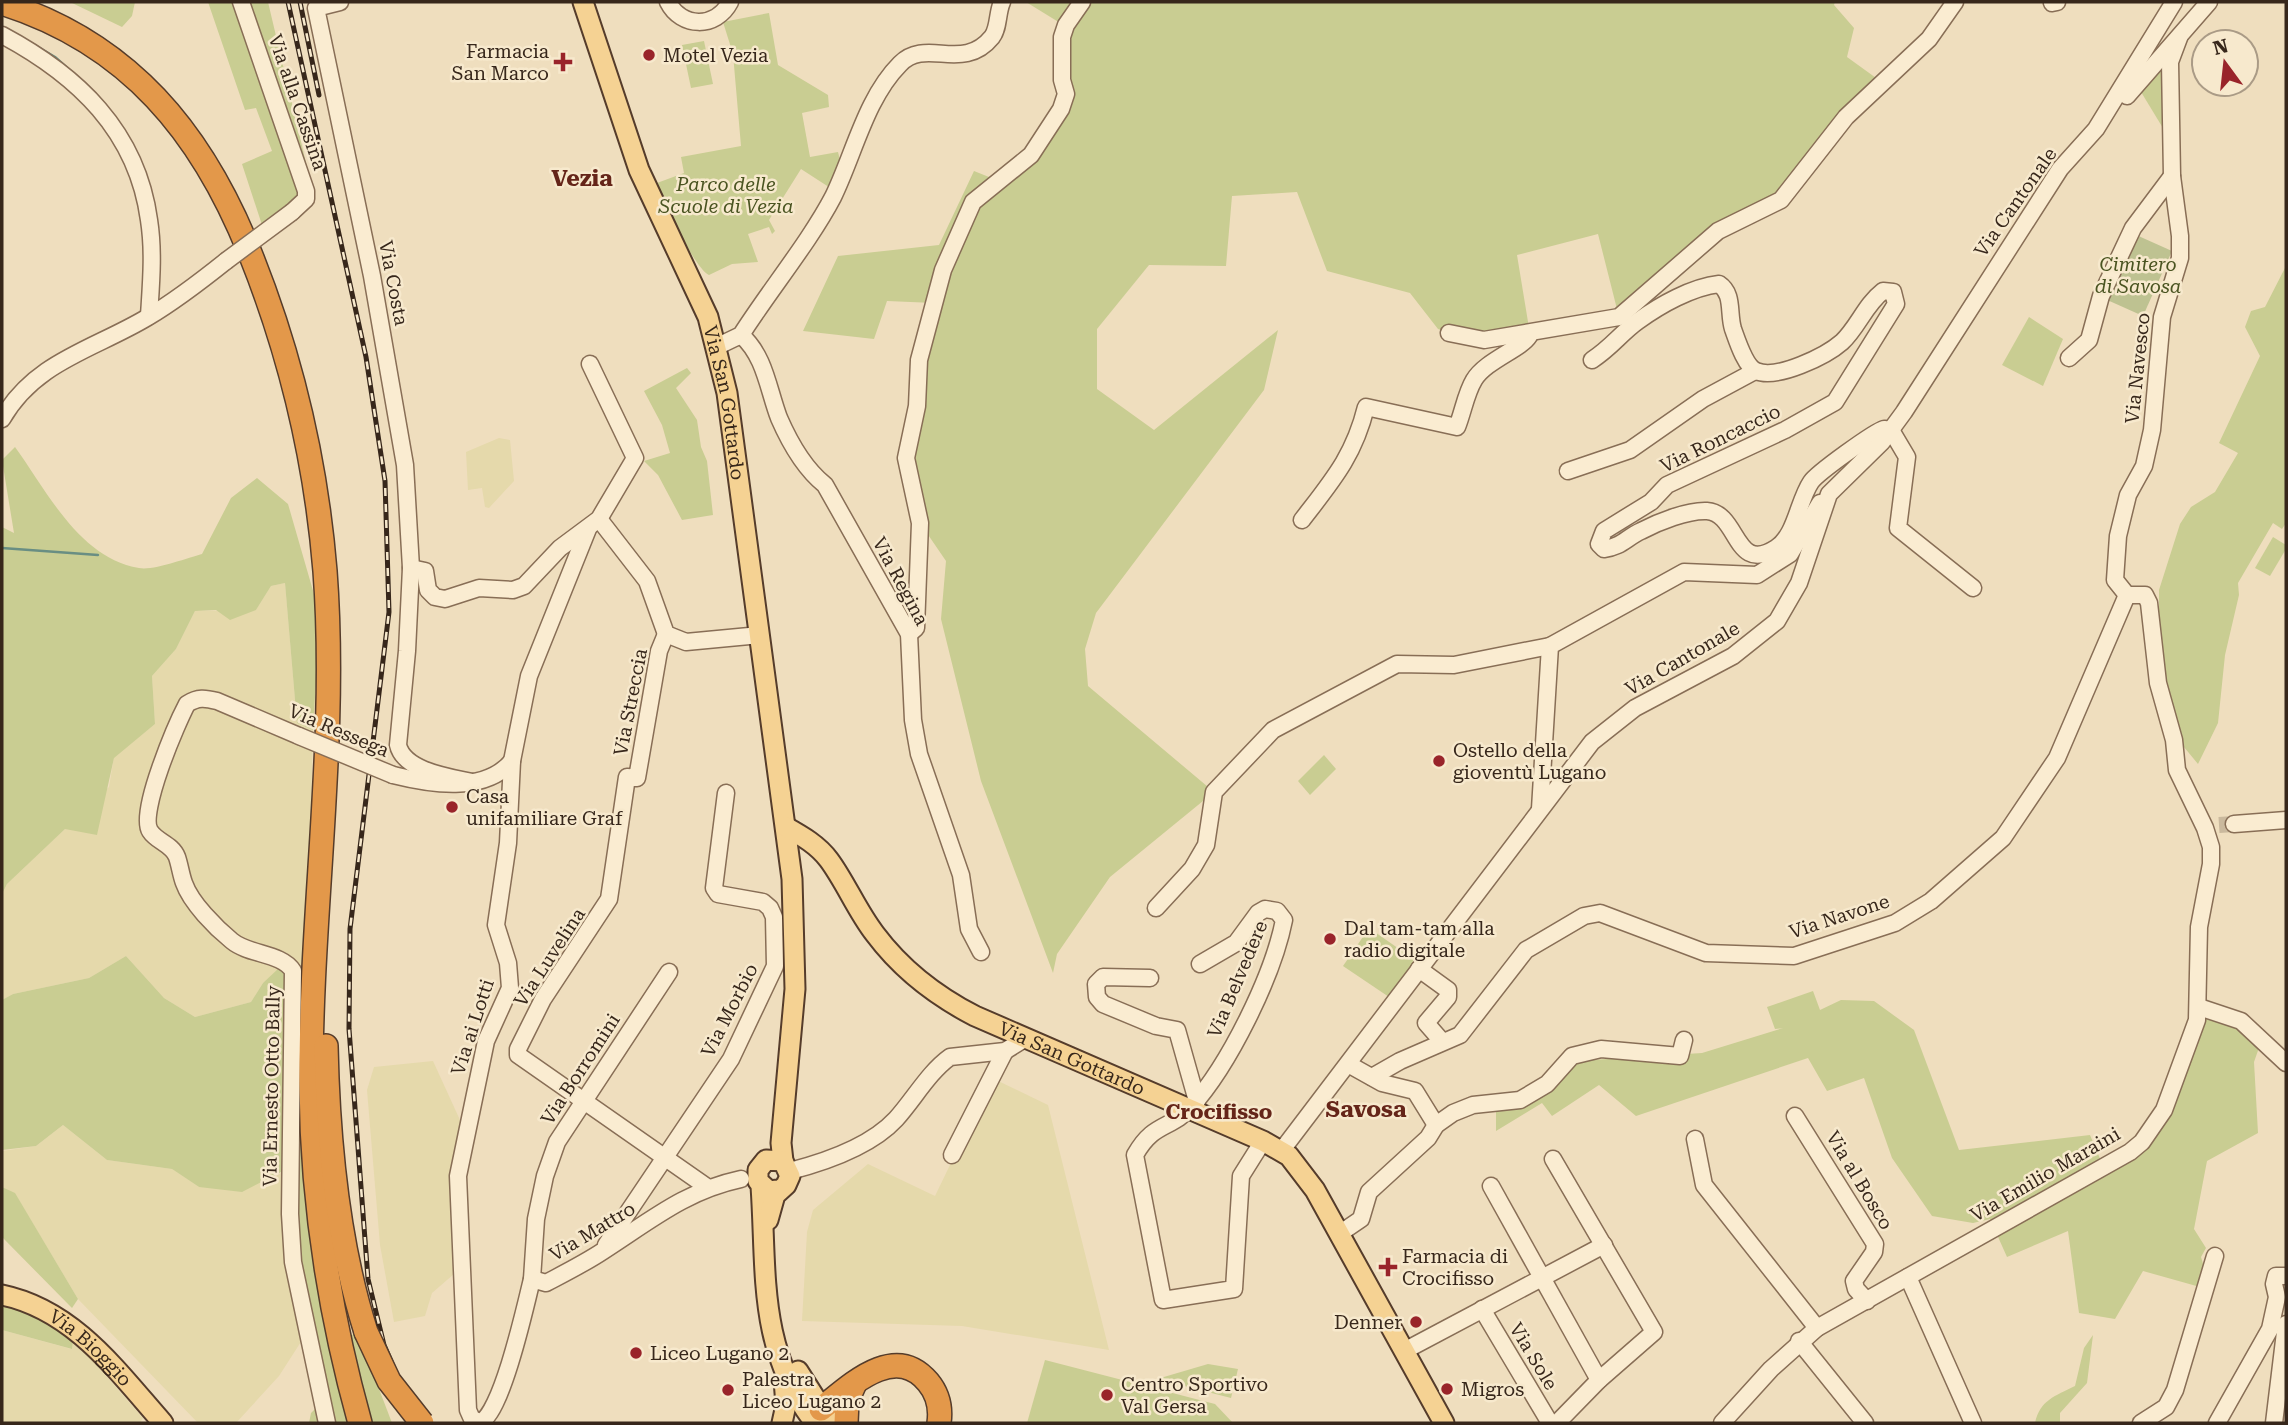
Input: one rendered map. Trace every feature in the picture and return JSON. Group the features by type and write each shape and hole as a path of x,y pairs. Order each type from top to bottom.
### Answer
{"highway":[{"path":"34,2 93,31 129,57 159,83 201,132 227,175 261,245 289,321 312,401 333,512 341,627 339,769 326,1001 328,1094 344,1236 366,1332 389,1381 422,1423"},
{"path":"2,3 65,29 106,54 142,82 189,136 220,186 242,233 271,309 299,402 321,525 328,628 327,734 312,1034 315,1181 334,1315 360,1423"},
{"path":"814,1418 855,1382 874,1370 888,1366 915,1372 934,1390 939,1404 939,1423"},
{"path":"846,1423 847,1401 855,1382"}],"main road":[{"name":"Via San Gottardo","path":"583,2 639,170 705,310 718,346 727,393 792,879 795,989 781,1143 767,1175 771,1207 763,1242 765,1282 768,1317 779,1359 814,1418"},
{"name":"Via San Gottardo","path":"786,827 809,841 829,859 874,933 914,976 963,1009 1026,1038 1193,1105 1282,1150 1310,1183 1444,1423"},
{"path":"792,879 806,859 817,856 829,859"},
{"name":"Via San Gottardo","path":"765,1282 814,1418"},
{"name":"Via Bioggio","path":"2,1295 40,1307 76,1330 163,1423"},
{"path":"779,1359 786,1394 785,1423 814,1418"}],"street":[{"name":"Via alla Cassina","path":"149,316 306,199 306,191 241,2"},
{"name":"Via Costa","path":"340,2 316,8 396,402 407,494 411,568"},
{"path":"668,2 681,18 695,22 716,17 730,2"},
{"path":"718,346 741,335 831,200 885,80 902,61 914,54 923,52 951,56 974,52 996,31 1002,2"},
{"path":"909,634 916,628 920,523 906,458 917,406 919,360 940,281 973,202 1031,155 1060,109 1066,94 1062,80 1062,37 1066,25 1082,2"},
{"path":"1449,333 1484,340 1619,317 1718,231 1781,200 1846,117 1929,39 1955,2"},
{"path":"2052,3 2057,2"},
{"name":"Via Cantonale","path":"1282,1150 1592,742 1616,721 1681,681 1733,656 1777,621 1799,583 1829,494 1891,430 2060,169 2096,129 2174,2"},
{"path":"2096,129 2103,132 2107,130 2134,85 2209,2"},
{"path":"2,35 63,71 100,109 119,138 139,181 149,219 152,268 149,316 53,365 25,386 2,419"},
{"name":"Via Navesco","path":"2127,595 2115,580 2118,536 2129,495 2144,466 2152,430 2159,337 2180,258 2180,236 2172,177 2170,62 2179,38"},
{"path":"2069,358 2089,340 2101,296 2133,228 2172,177"},
{"path":"1592,360 1613,347 1637,321 1694,290 1719,284 1729,299 1730,321 1738,344 1755,371"},
{"name":"Via Roncaccio","path":"1568,471 1630,450 1703,399 1755,371 1779,371 1810,362 1844,340 1879,295 1889,291 1896,296 1896,304 1835,401 1784,430 1667,485 1650,502 1604,531 1599,544 1604,549 1618,548 1640,531 1696,512 1709,511 1725,519 1745,550 1764,554 1779,546 1814,479 1876,432 1891,430"},
{"path":"1302,520 1347,461 1357,440 1366,407 1457,427 1474,379 1504,352 1527,340 1530,334"},
{"name":"Via Regina","path":"741,335 760,359 784,428 814,475 825,485 909,634 913,720 919,754 961,875 969,929 981,952"},
{"path":"411,568 425,571 428,590 439,598 453,598 479,588 517,589 529,582 560,548 593,524 635,458 590,363"},
{"path":"1891,430 1908,457 1898,528 1973,588"},
{"path":"1156,908 1192,869 1206,845 1214,792 1273,730 1397,664 1454,666 1550,646 1684,572 1757,575 1790,554 1814,509 1829,494"},
{"name":"Via Streccia","path":"593,524 647,581 666,634 659,651 632,777"},
{"name":"Via ai Lotti","path":"476,1422 468,1410 458,1176 486,1041 510,988 508,963 496,925 508,842 512,761 529,676 593,524"},
{"name":"Via Ressega","path":"411,568 399,750 410,763 472,782"},
{"path":"2127,595 2145,595 2149,603 2158,683 2174,740 2180,780 2211,847"},
{"name":"Via Navone","path":"1372,1077 1400,1061 1460,1035 1526,950 1584,916 1600,913 1706,953 1794,956 1895,923 1931,901 2003,838 2057,758 2127,595"},
{"name":"Via Streccia","path":"666,634 686,642 760,635"},
{"path":"1539,810 1550,646"},
{"name":"Via Ressega","path":"193,700 204,697 217,701 393,775 425,782 472,782 494,776 512,761"},
{"name":"Via Ernesto Otto Bally","path":"193,700 187,704 169,741 156,781 148,824 150,831 176,855 190,895 232,941 246,951 283,962 293,971 290,1191 293,1262 327,1423"},
{"name":"Via Luvelina","path":"632,777 609,899 542,999 518,1049 518,1055 707,1186"},
{"name":"Via Morbio","path":"601,1253 663,1156 731,1059 768,988 775,966 774,917 770,908 763,902 718,894 714,888 726,793"},
{"name":"Via Emilio Maraini","path":"1722,1423 1799,1341 1817,1328 2104,1169 2142,1142 2164,1110 2184,1060 2199,1007 2199,927 2211,847 2222,825 2286,820"},
{"name":"Via Belvedere","path":"1193,1105 1223,1067 1264,980 1284,920 1277,911 1265,909 1236,943 1200,964"},
{"path":"1419,970 1448,989 1448,997 1426,1023 1440,1039"},
{"name":"Via Borromini","path":"532,1279 536,1219 545,1176 557,1142 669,972"},
{"path":"1150,978 1103,977 1096,984 1097,997 1102,1004 1156,1026 1177,1030 1193,1105 1152,1132 1135,1155 1163,1300 1234,1289 1241,1177 1264,1141"},
{"path":"2199,1007 2241,1021 2286,1063"},
{"path":"952,1155 1005,1051 1026,1038"},
{"path":"1339,1234 1361,1219 1369,1192 1428,1138 1436,1125 1473,1105 1520,1100 1547,1084 1573,1056 1601,1049 1680,1056 1684,1040"},
{"name":"Via Mattro","path":"476,1422 484,1421 490,1416 513,1357 532,1279 546,1283 601,1253 663,1211 707,1186 767,1175 843,1152 894,1121 950,1057 1005,1051"},
{"path":"1348,1064 1393,1087 1415,1091 1436,1125"},
{"name":"Via al Bosco","path":"1795,1116 1875,1244 1874,1252 1854,1281 1856,1289 1867,1301"},
{"path":"1695,1139 1704,1185 1817,1328"},
{"path":"1553,1159 1654,1332 1599,1380 1557,1423"},
{"path":"1492,1186 1599,1380"},
{"name":"Via Sole","path":"1404,1352 1604,1245"},
{"path":"2141,1423 2166,1407 2175,1390 2215,1256"},
{"path":"2217,1423 2270,1329 2277,1297 2274,1284 2276,1276 2286,1276"},
{"path":"1908,1277 1973,1423"},
{"name":"Via Sole","path":"1482,1309 1550,1423"},
{"path":"2274,1423 2286,1324"},
{"path":"1799,1341 1865,1423"}],"shaded area":[{"path":"499,438 510,440 514,481 489,508 485,507 482,488 468,490 466,452"},
{"path":"285,583 297,723 313,730 307,973 263,983 251,1002 195,1017 164,998 126,956 89,978 13,994 2,1000 2,894 7,884 109,787 114,757 155,724 152,676 176,649 195,611 256,610 271,586"},
{"path":"433,1061 465,1131 462,1267 432,1293 425,1316 394,1322 380,1245 367,1090 374,1067"},
{"path":"992,1078 1048,1105 1109,1350 962,1326 802,1321 807,1232 813,1210 868,1164 935,1196"},
{"path":"63,1125 107,1160 172,1169 199,1187 270,1179 290,1168 306,1334 279,1376 236,1423 198,1423 78,1299 15,1194 2,1187 2,1151 36,1146"},
{"path":"2,1330 71,1349 73,1338 143,1418 140,1423 2,1423"}],"green space":[{"path":"70,2 135,2 132,16 122,27"},
{"path":"208,2 268,2 311,184 262,225 242,164 272,151 256,108 245,110"},
{"path":"1026,2 1835,2 1834,5 1854,28 1847,57 1883,83 1797,181 1718,231 1619,317 1598,234 1517,255 1530,334 1449,333 1438,329 1410,293 1327,271 1297,192 1232,196 1226,266 1149,265 1097,329 1097,389 1154,430 1278,330 1264,390 1096,613 1085,649 1088,686 1214,792 1110,877 1057,954 1053,973 981,781 941,619 946,561 920,523 906,458 934,303 887,301 874,339 803,331 838,256 939,245 974,171 999,181 1061,109 1065,26"},
{"name":"Parco delle Scuole di Vezia","path":"769,13 778,65 828,95 829,107 802,113 810,157 838,152 840,160 847,166 835,191 801,169 769,220 775,231 772,234 769,227 748,234 758,262 732,264 709,275 688,248 657,183 684,173 681,157 741,146 733,54 723,22"},
{"path":"704,41 713,84 691,88 682,45"},
{"path":"2163,59 2169,138 2138,87"},
{"name":"Cimitero di Savosa","path":"2134,234 2172,251 2143,316 2105,299"},
{"path":"2286,266 2286,523 2282,529 2273,523 2238,583 2239,595 2225,655 2218,723 2198,764 2179,741 2159,642 2159,590 2180,524 2191,507 2215,492 2238,453 2219,443 2260,356 2245,327 2251,311 2265,307"},
{"path":"2029,317 2063,339 2043,386 2002,365"},
{"path":"687,368 691,373 676,388 697,420 701,447 707,461 713,515 682,520 658,475 644,461 670,453 662,425 644,391"},
{"path":"15,447 52,502 82,537 118,562 139,568 161,566 202,554 231,498 257,478 288,504 320,615 313,730 297,723 285,583 271,586 256,610 230,620 216,610 195,611 176,649 152,676 155,724 114,758 97,835 65,829 7,884 2,894 2,527 14,533 2,460"},
{"path":"2273,537 2286,545 2286,549 2270,576 2255,568"},
{"path":"1324,755 1336,769 1310,795 1298,781"},
{"path":"1369,928 1415,960 1389,997 1343,966"},
{"path":"126,956 164,998 195,1017 251,1002 263,983 279,968 307,973 353,1423 309,1423 311,1413 322,1402 300,1308 289,1168 242,1192 199,1187 172,1169 107,1160 63,1125 36,1146 2,1150 2,1000 13,994 89,978"},
{"path":"1813,991 1820,1010 1841,1000 1874,1001 1914,1030 1959,1150 2090,1135 2104,1168 2142,1142 2199,1007 2231,1015 2261,1042 2254,1062 2258,1133 2207,1161 2194,1229 2206,1248 2201,1257 2204,1267 2200,1287 2143,1271 2115,1319 2079,1313 2068,1231 2007,1257 1990,1219 1973,1223 1932,1216 1892,1158 1864,1078 1827,1091 1808,1058 1636,1116 1599,1085 1552,1116 1542,1103 1496,1131 1496,1105 1576,1061 1702,1053 1783,1028 1775,1029 1767,1007"},
{"path":"2,1187 15,1193 78,1299 72,1308 2,1237"},
{"path":"2,1301 40,1315 73,1338 72,1349 2,1330"},
{"path":"358,1334 392,1423 369,1423 350,1335"},
{"path":"2093,1335 2087,1383 2060,1413 2060,1423 2035,1423 2045,1404 2075,1386 2084,1348"},
{"name":"Centro Sportivo Val Gersa","path":"1045,1360 1215,1404 1233,1423 1027,1423"},
{"path":"1208,1364 1238,1369 1231,1398 1157,1379"}],"waterway":[{"path":"28,41 55,57 82,81"},
{"path":"2,548 98,555"}],"tunnel":[{"path":"2219,825 2234,824"}],"railway":[{"path":"288,2 366,357 385,481 389,612 350,929 349,1029 368,1279 384,1345 417,1423"},
{"path":"300,2 319,95"}],"place":[{"name":"Motel Vezia","path":"649,55"},
{"name":"Farmacia San Marco","path":"563,62"},
{"name":"Ostello della gioventù Lugano","path":"1439,761"},
{"name":"Casa unifamiliare Graf","path":"452,807"},
{"name":"Dal tam-tam alla radio digitale","path":"1330,939"},
{"name":"Farmacia di Crocifisso","path":"1388,1267"},
{"name":"Denner","path":"1416,1322"},
{"name":"Liceo Lugano 2","path":"636,1353"},
{"name":"Migros","path":"1447,1389"},
{"name":"Palestra Liceo Lugano 2","path":"728,1390"},
{"name":"Centro Sportivo Val Gersa","path":"1107,1395"}],"district":[{"name":"Vezia","path":"582,178"},
{"name":"Savosa","path":"1366,1109"},
{"name":"Crocifisso","path":"1219,1112"}]}
